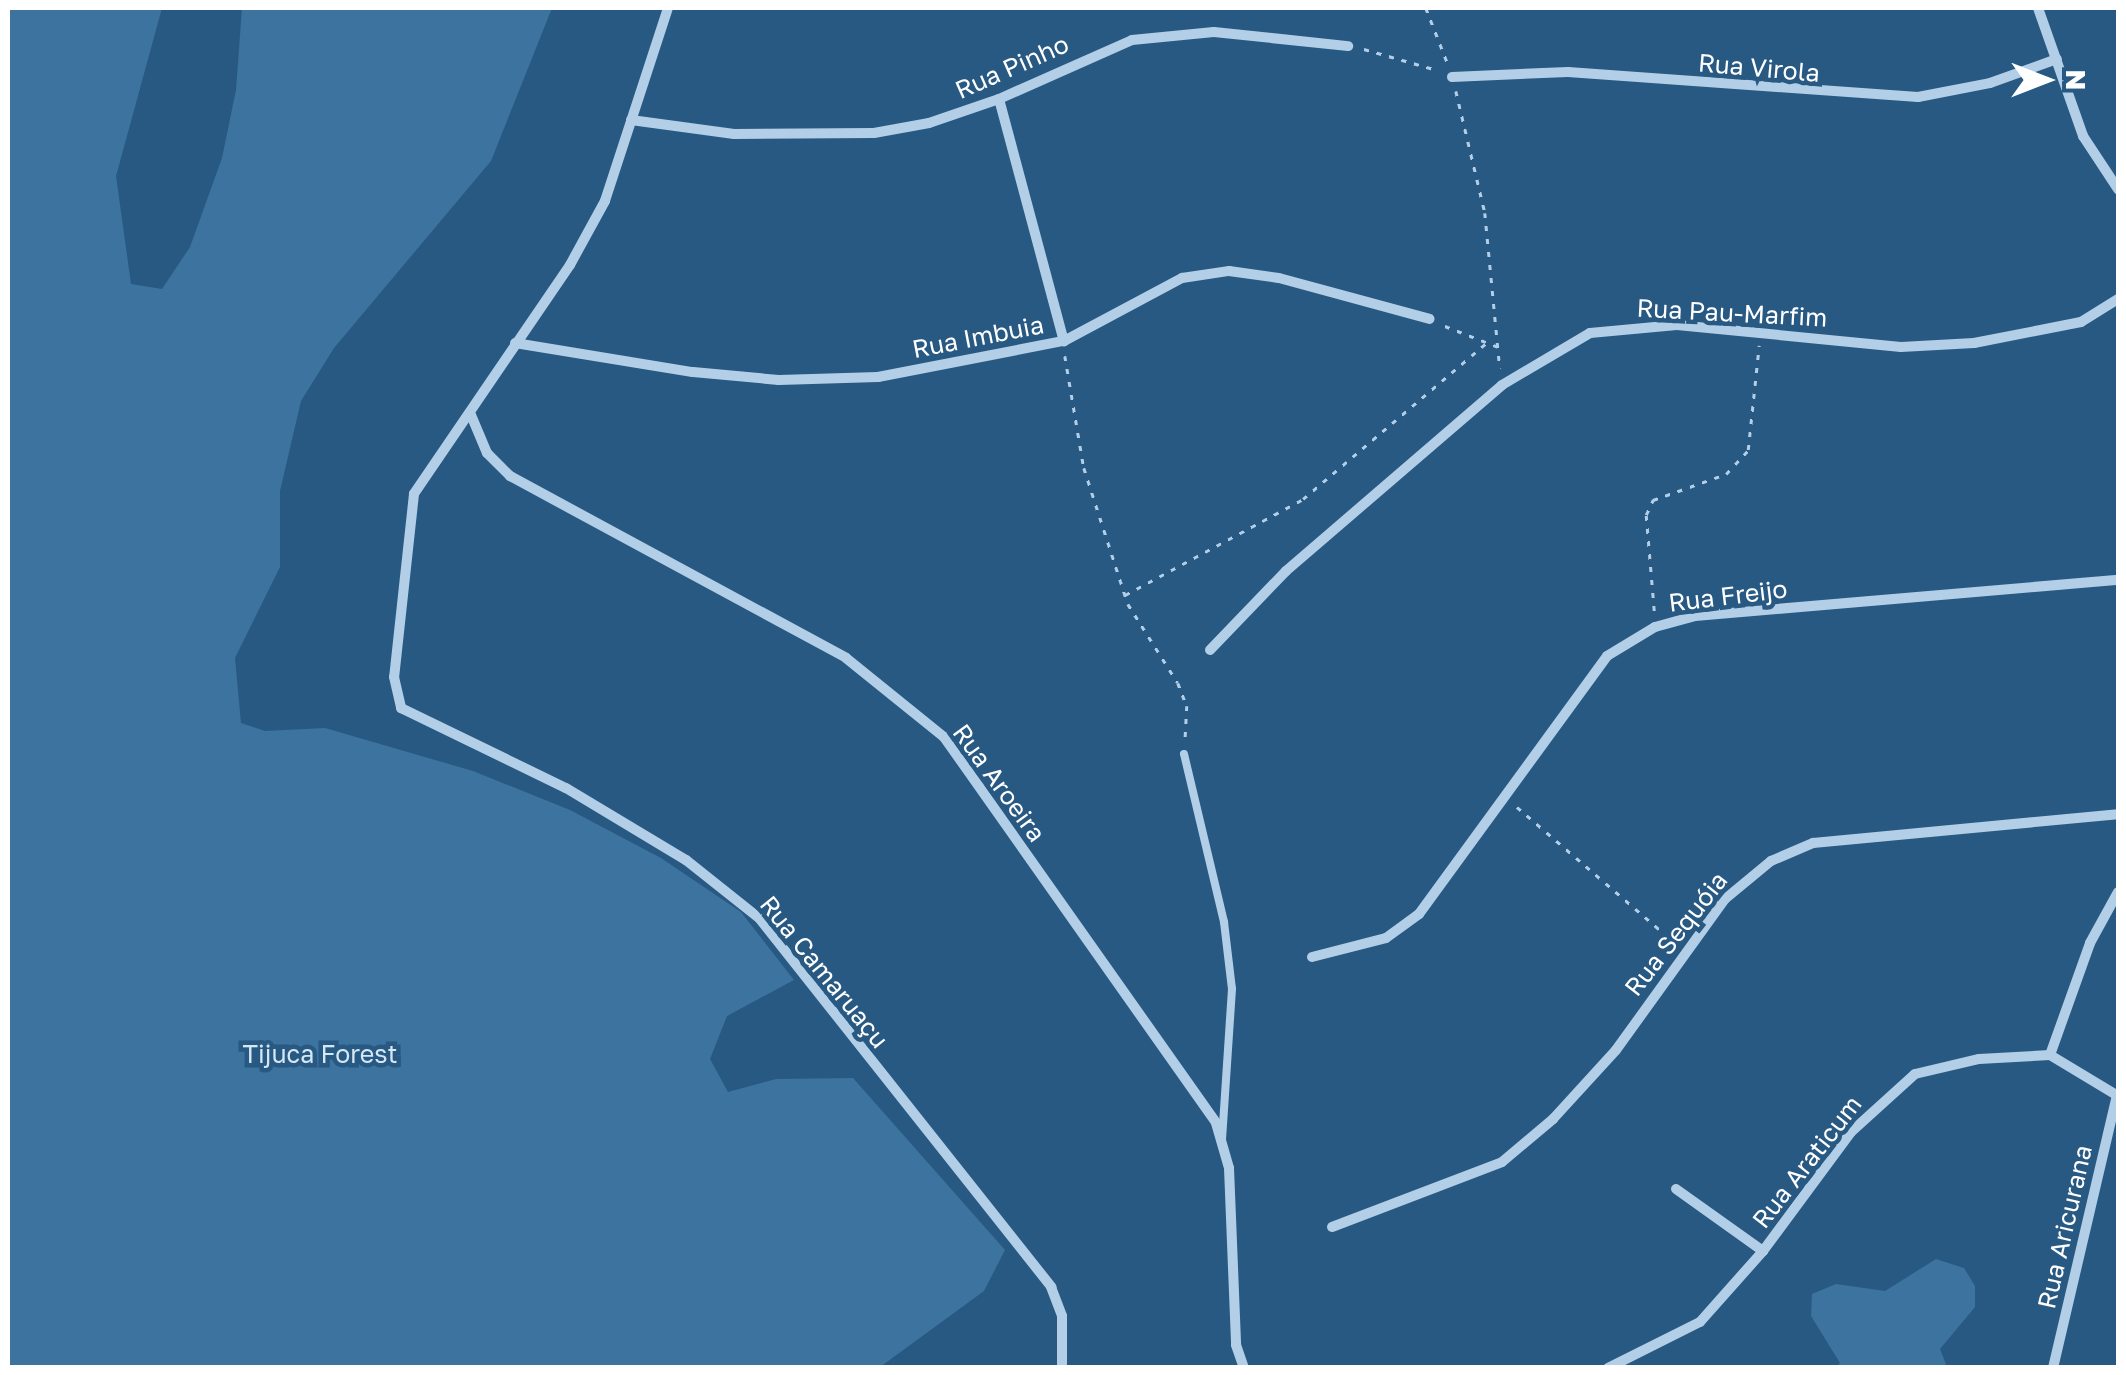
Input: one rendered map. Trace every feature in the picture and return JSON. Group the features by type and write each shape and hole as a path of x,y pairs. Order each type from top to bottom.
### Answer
{"street":[{"path":"471,415 605,201 668,8"},
{"path":"2038,8 2083,136 2118,189"},
{"name":"Rua Pinho","path":"631,120 817,137 930,123 999,99 1088,56 1164,35 1214,32 1348,46"},
{"name":"Rua Virola","path":"1452,77 1568,72 1918,97 1990,83 2057,59"},
{"path":"999,99 1064,340"},
{"name":"Rua Imbuia","path":"515,343 779,380 878,377 1064,340 1182,278 1229,271 1279,278 1430,319"},
{"name":"Rua Pau-Marfim","path":"1210,650 1286,571 1502,385 1590,333 1657,325 1760,329 1901,347 1974,343 2081,322 2116,305"},
{"name":"Rua Camaruaçu","path":"471,415 414,494 394,677 401,708 566,788 686,860 759,918 1051,1287 1062,1316 1062,1368"},
{"name":"Rua Aroeira","path":"471,415 488,453 510,476 846,658 944,737 1222,1139"},
{"name":"Rua Freijo","path":"1312,957 1362,947 1406,926 1607,656 1655,627 1695,616 2118,580"},
{"name":"Rua Sequóia","path":"1332,1227 1502,1162 1554,1120 1616,1050 1682,950 1749,874 1813,842 2118,814"},
{"path":"2118,892 2090,943 2050,1055 2118,1096"},
{"name":"Rua Araticum","path":"1608,1368 1700,1322 1763,1252 1851,1132 1916,1074 1980,1058 2050,1055"},
{"name":"Rua Aricurana","path":"2053,1368 2118,1096"},
{"path":"1222,1139 1236,1346 1244,1368"},
{"path":"1676,1190 1763,1252"}],"lane":[{"path":"1184,754 1224,922 1232,989 1222,1139"}],"path":[{"path":"1426,8 1452,77 1485,212 1502,385"},
{"path":"1348,46 1401,56 1452,77"},
{"path":"1430,319 1498,348"},
{"path":"1655,627 1646,516 1653,500 1726,474 1748,450 1760,329"},
{"path":"1064,340 1084,468 1124,595 1183,694 1184,754"},
{"path":"1124,595 1303,499 1486,343"},
{"path":"1505,796 1682,950"}],"green space":[{"name":"Tijuca Forest","path":"8,8 162,8 116,176 131,284 162,289 190,247 222,158 236,90 242,8 552,8 491,161 334,348 301,401 280,491 280,567 235,658 241,723 265,731 325,728 473,771 570,810 661,858 741,912 794,980 727,1016 710,1059 728,1092 776,1079 853,1078 1005,1250 984,1291 880,1367 8,1367"},
{"path":"1936,1259 1964,1268 1975,1286 1975,1307 1940,1349 1947,1367 1836,1367 1840,1363 1811,1316 1812,1294 1836,1284 1885,1291"}]}
